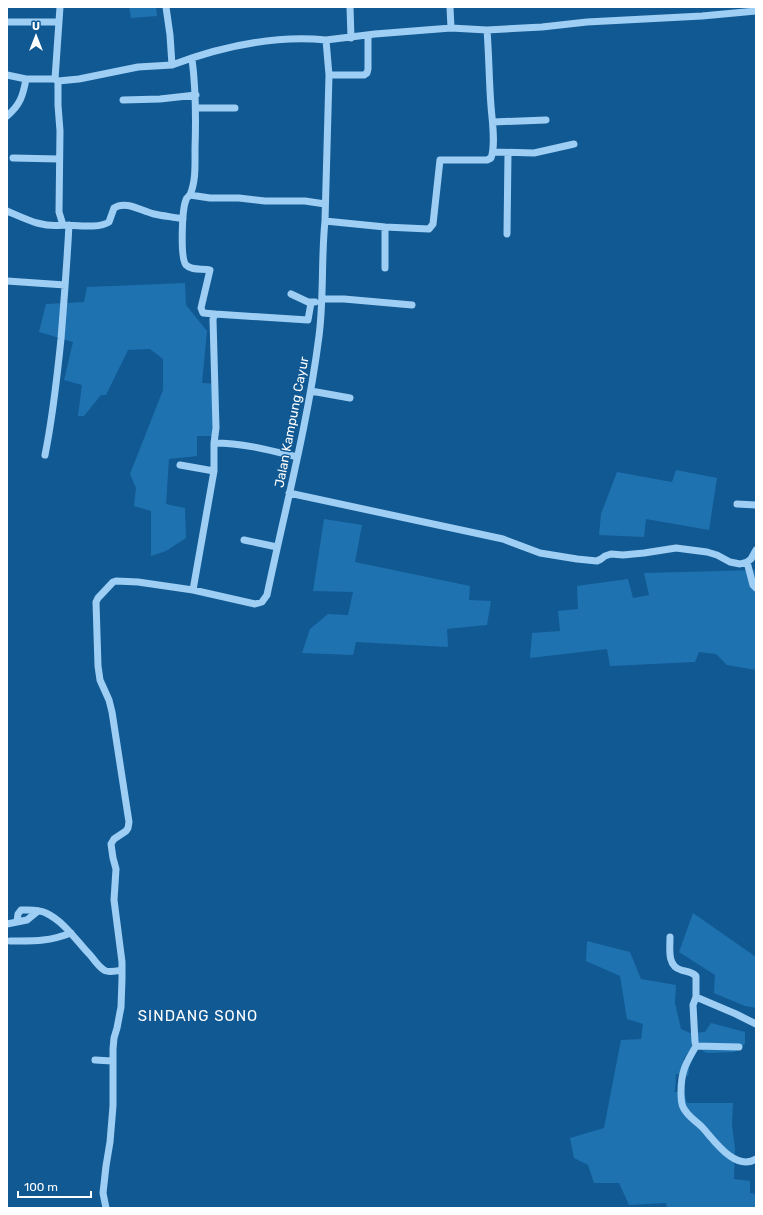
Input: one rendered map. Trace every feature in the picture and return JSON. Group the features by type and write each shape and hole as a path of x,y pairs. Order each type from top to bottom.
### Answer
{"street":[{"path":"45,454 52,417 66,285 66,225 59,212 60,131 57,80 58,22 60,7"},
{"path":"166,7 172,65"},
{"path":"350,7 351,38"},
{"path":"450,7 451,28"},
{"path":"7,75 26,79 79,79 138,67 172,65 224,49 265,41 326,40 451,28 487,30 542,27 587,22 688,17 756,11"},
{"path":"7,22 58,22"},
{"path":"325,221 426,229 431,227 433,224 440,160 487,160 491,158 493,152 493,122 487,30"},
{"path":"329,75 364,75 367,73 368,35"},
{"name":"Jalan Kampung Cayur","path":"193,590 255,604 262,602 267,595 297,457 319,335 325,221 329,75 326,40"},
{"path":"192,58 196,95 194,180 190,195 186,199 183,219 182,245 185,263 187,266 210,270 201,308 203,313 308,320 311,302"},
{"path":"7,116 21,100 26,79"},
{"path":"123,100 160,99 196,95"},
{"path":"196,108 235,108"},
{"path":"493,122 546,120"},
{"path":"493,152 534,153 574,144"},
{"path":"507,234 508,153"},
{"path":"13,158 60,159"},
{"path":"190,195 210,198 239,198 266,201 305,201 325,204"},
{"path":"7,211 43,225 52,226 98,225 108,223 112,210 116,206 130,206 152,214 183,219"},
{"path":"385,268 386,227"},
{"path":"7,281 66,285"},
{"path":"291,294 302,300 311,302 344,299 412,305"},
{"path":"106,1208 103,1193 110,1142 113,1106 112,1060 114,1038 121,1007 122,970 114,900 116,869 111,844 114,839 126,831 129,822 112,712 109,700 100,680 98,666 96,604 98,598 113,582 116,581 138,582 193,590 214,471 214,443 216,428 214,314"},
{"path":"310,391 350,398"},
{"path":"214,443 232,443 252,446 297,457"},
{"path":"180,465 214,471"},
{"path":"289,494 496,538 540,553 577,559 598,561 611,554 638,553 676,548 713,553 735,564 740,564 748,562 756,550"},
{"path":"737,504 756,505"},
{"path":"244,540 277,547"},
{"path":"748,562 753,585 756,588"},
{"path":"17,922 18,914 21,910 38,910 45,912 71,933 104,970 122,970"},
{"path":"7,924 29,919 38,910"},
{"path":"10,941 42,941 58,938 71,933"},
{"path":"670,937 671,961 673,965 680,970 692,972 696,976 696,997 694,1005 696,1046 687,1061 682,1076 681,1096 683,1107 688,1115 701,1126 731,1157 746,1163 756,1159"},
{"path":"696,997 756,1024"},
{"path":"696,1046 739,1047"},
{"path":"94,1060 112,1060"}],"shaded area":[{"path":"129,7 156,7 157,16 131,18"},
{"path":"185,283 186,305 207,331 202,383 218,384 214,436 197,436 197,456 169,459 166,504 185,508 186,538 166,551 151,556 151,511 134,506 136,488 130,474 163,390 163,359 150,349 128,350 106,395 101,395 84,416 78,416 82,385 64,380 73,342 39,332 46,304 84,302 87,287"},
{"path":"676,470 717,478 709,530 646,519 644,537 599,535 601,514 617,472 672,482"},
{"path":"324,519 362,525 355,562 470,586 469,600 491,601 487,625 447,629 448,647 356,642 353,655 302,653 310,629 328,614 348,615 353,592 313,591"},
{"path":"756,570 756,670 727,665 716,654 699,652 695,662 610,666 607,649 530,658 532,633 560,631 558,611 578,609 577,586 628,579 633,598 649,595 644,573"},
{"path":"693,913 756,957 756,1008 745,1006 714,993 715,975 679,952"},
{"path":"587,941 630,952 641,979 676,985 675,1003 681,1029 690,1033 705,1032 711,1023 745,1032 745,1044 734,1052 707,1053 693,1045 683,1060 690,1064 688,1076 676,1074 675,1092 684,1092 687,1103 733,1103 732,1124 735,1149 734,1179 750,1181 750,1193 756,1194 756,1208 667,1208 666,1203 629,1205 619,1183 594,1183 588,1165 574,1158 570,1138 604,1128 621,1040 641,1039 643,1024 627,1019 620,976 586,961"}],"district":[{"name":"SINDANG SONO","path":"198,1016"}]}
